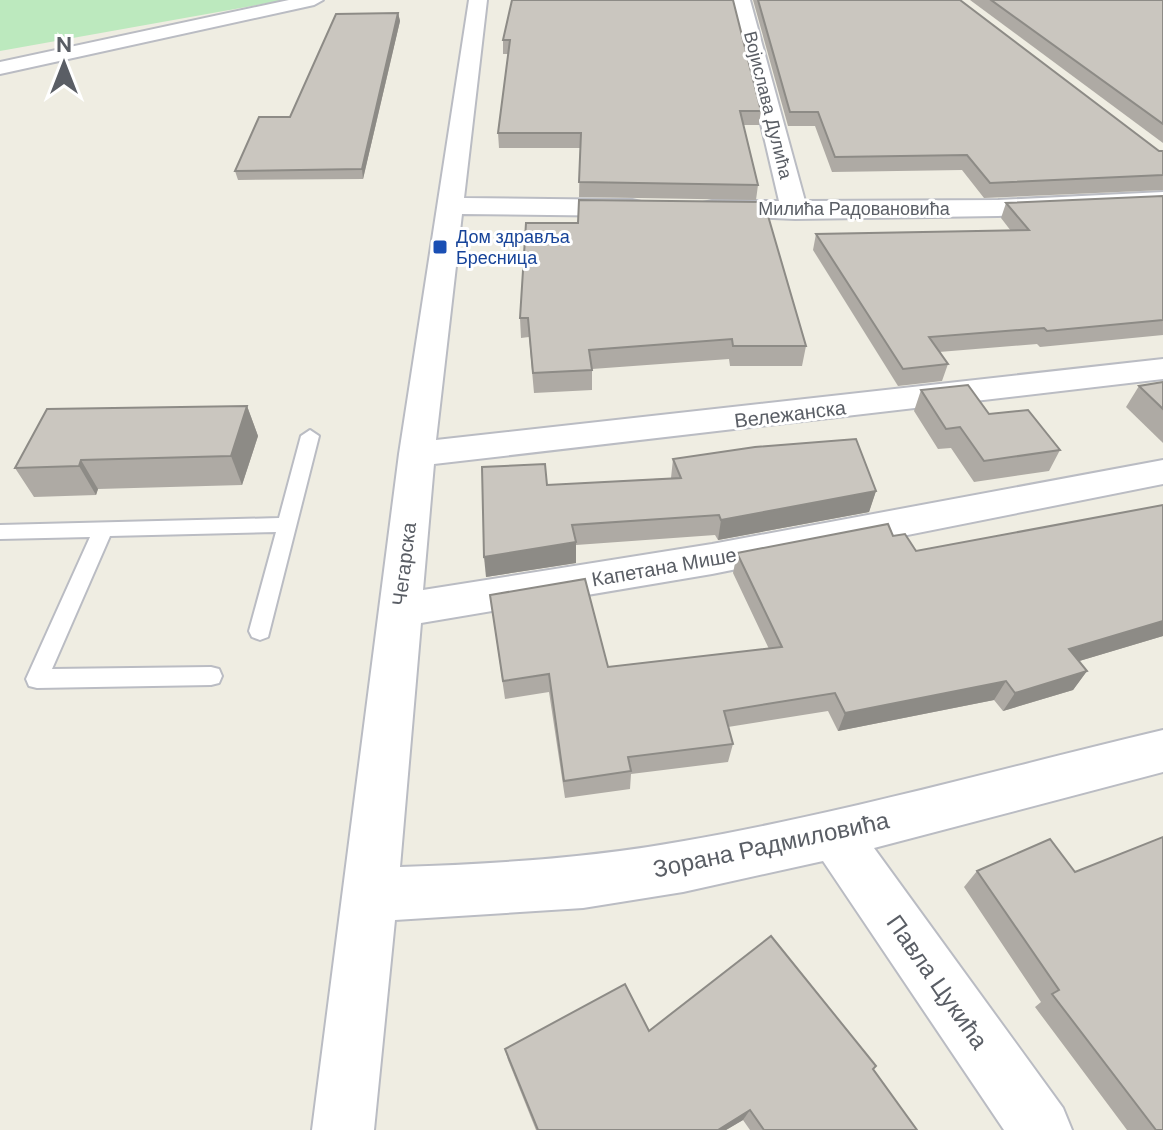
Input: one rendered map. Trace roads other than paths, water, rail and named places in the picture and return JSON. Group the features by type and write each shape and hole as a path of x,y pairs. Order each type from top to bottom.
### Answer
{"street":[{"path":"0,68 314,0"},
{"name":"Чегарска","path":"343,1130 417,454 478,0"},
{"name":"Војислава Дулића","path":"741,0 795,211"},
{"name":"Милића Радовановића","path":"685,208 795,211 998,208 1163,200"},
{"path":"449,206 653,208"},
{"name":"Вележанска","path":"417,454 1163,369"},
{"name":"Капетана Мише","path":"399,610 712,559 1163,472"},
{"name":"Зорана Радмиловића","path":"371,895 543,886 703,863 834,834 1163,751"},
{"name":"Павла Цукића","path":"834,834 1041,1130"}],"lane":[{"path":"260,631 310,436"},
{"path":"0,532 287,525"},
{"path":"103,530 37,679 211,676"}],"place":[{"name":"Дом здравља Бресница","path":"440,247"}]}
